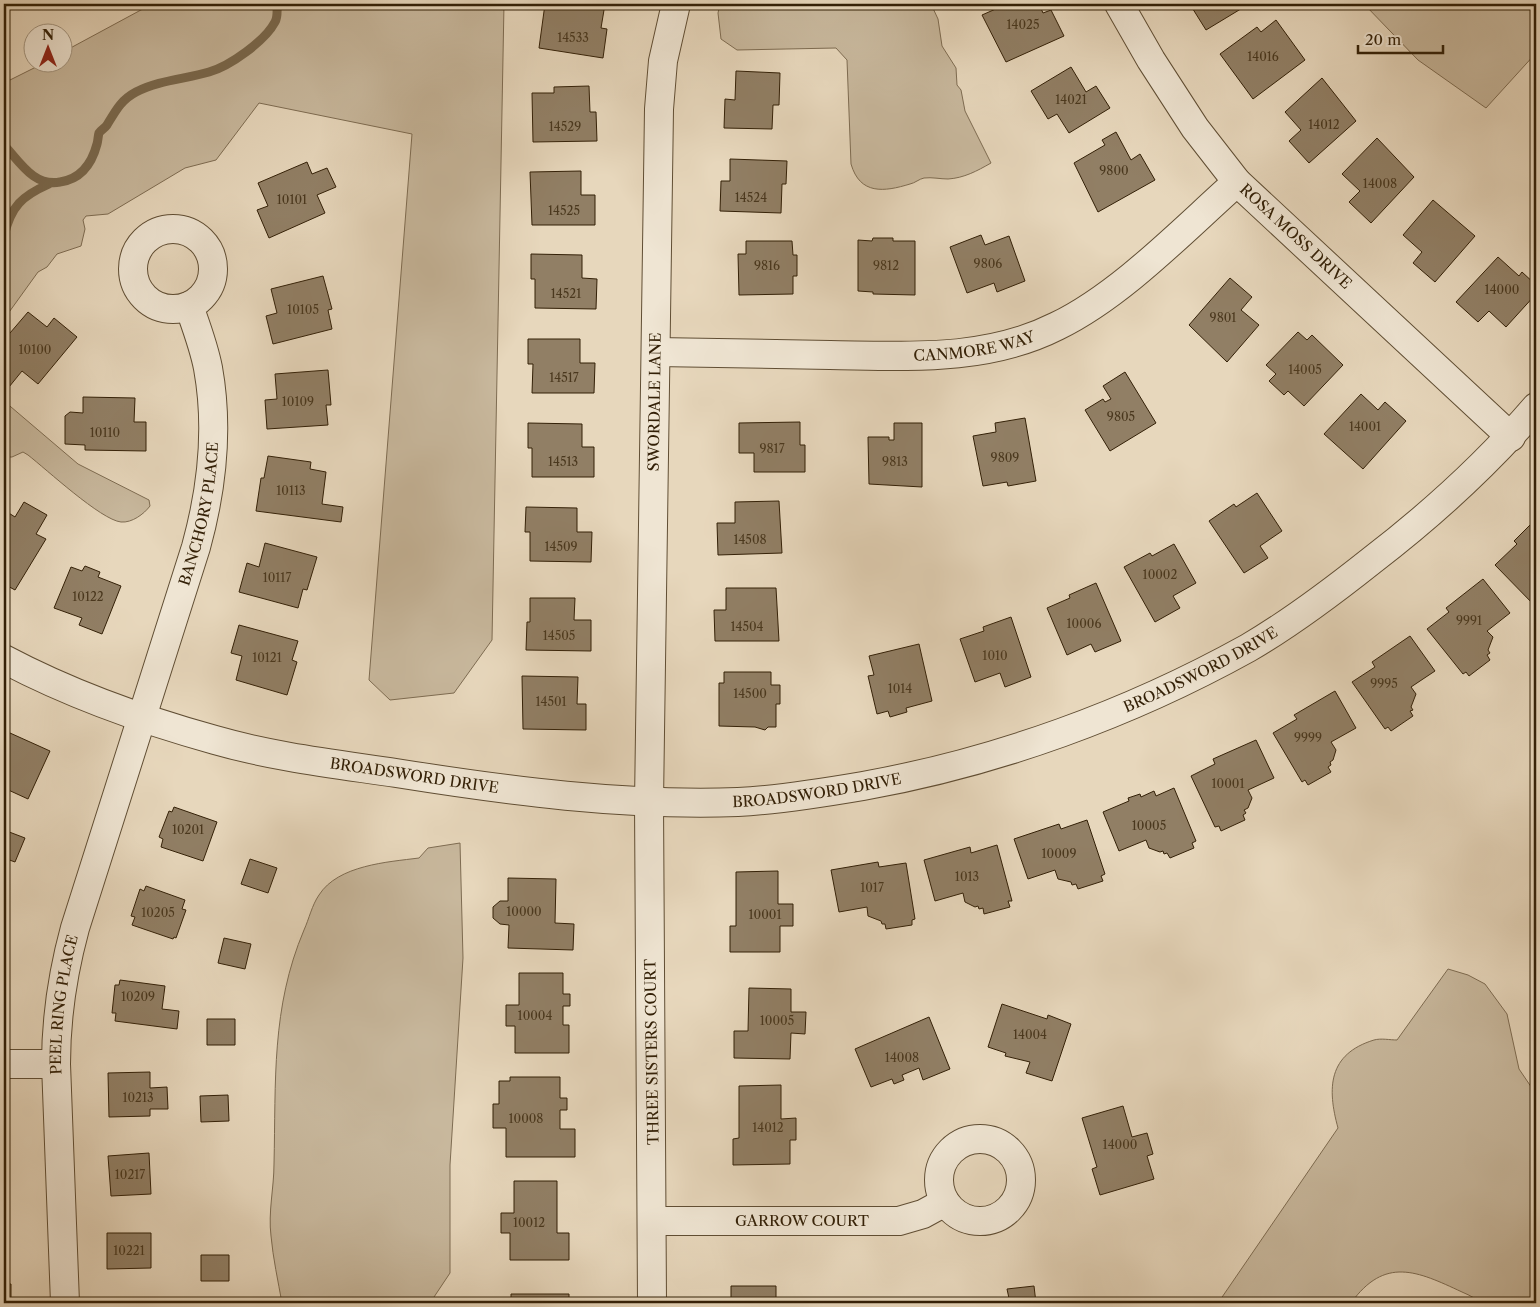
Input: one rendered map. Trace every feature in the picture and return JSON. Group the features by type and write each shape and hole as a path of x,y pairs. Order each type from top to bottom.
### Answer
{"street":[{"name":"SWORDALE LANE","path":"649,802 659,109 663,61 676,4"},
{"name":"ROSA MOSS DRIVE","path":"1119,4 1195,128 1237,182 1511,436"},
{"name":"CANMORE WAY","path":"656,352 912,356 964,354 1015,344 1057,326 1097,303 1237,182"},
{"name":"BANCHORY PLACE","path":"143,718 207,508 212,466 212,396 208,367 189,306"},
{"name":"BROADSWORD DRIVE","path":"4,659 79,694 143,718 217,741 282,755 482,787 579,798 649,802 742,802 835,791 924,775 1064,732 1149,696 1249,647 1330,594 1458,490 1511,436 1536,407"},
{"name":"PEEL RING PLACE","path":"64,1303 56,1064 59,1011 69,950 143,718"},
{"name":"THREE SISTERS COURT","path":"649,802 652,1303"},
{"path":"4,1064 56,1064"},
{"name":"GARROW COURT","path":"653,1221 899,1221 923,1214 945,1202"}],"shaded area":[{"path":"152,4 504,4 492,640 454,693 390,700 369,680 412,134 259,103 216,160 185,168 108,214 86,216 83,220 85,229 81,246 57,254 47,267 38,272 7,315 4,325 4,83 26,72 72,72 72,47"},
{"path":"720,4 781,4 787,8 842,9 858,4 931,4 938,19 942,46 956,68 957,85 961,90 965,111 991,163 960,177 948,179 924,178 891,189 874,189 867,186 860,181 851,164 847,60 836,48 737,50 721,39 718,13"},
{"path":"1364,4 1536,4 1536,53 1486,108 1418,60"},
{"path":"4,401 78,464 149,500 150,506 141,515 129,521 121,522 112,519 88,504 23,452 12,457 4,457"},
{"path":"460,843 463,958 450,1165 450,1273 430,1303 282,1303 270,1227 274,1173 277,1045 286,988 293,959 312,908 327,885 351,871 379,864 419,858 428,848"},
{"path":"1448,969 1468,975 1485,984 1507,1014 1519,1069 1536,1094 1536,1303 1504,1305 1486,1303 1430,1278 1402,1272 1389,1273 1376,1278 1351,1303 1218,1303 1338,1128 1332,1086 1339,1063 1347,1054 1359,1046 1374,1040 1397,1040"}],"building":[{"path":"545,4 605,4 601,28 607,29 603,58 539,48"},
{"path":"1007,4 1039,4 1043,13 1051,10 1064,36 1006,62 982,15"},
{"path":"1194,4 1249,4 1206,30 1191,6"},
{"path":"1276,20 1305,60 1253,99 1220,54 1257,27 1261,32"},
{"path":"1071,67 1086,92 1096,86 1110,108 1069,133 1057,114 1048,119 1031,91"},
{"path":"736,71 780,73 779,105 773,105 772,129 724,128 725,99 735,100"},
{"path":"1322,78 1356,121 1309,163 1289,141 1301,130 1285,112"},
{"path":"589,86 590,112 596,112 597,141 533,142 532,93 554,93 554,87"},
{"path":"1116,132 1131,160 1140,154 1155,180 1098,212 1074,163 1105,145 1102,140"},
{"path":"1377,138 1414,177 1371,223 1349,202 1360,191 1342,174"},
{"path":"730,159 787,161 786,184 782,184 781,213 720,211 721,181 730,181"},
{"path":"307,162 312,174 327,168 336,187 317,195 325,213 269,238 257,210 268,206 258,183"},
{"path":"581,171 581,195 595,195 595,225 532,225 530,172"},
{"path":"1433,200 1475,236 1435,282 1413,263 1422,252 1403,235"},
{"path":"981,235 985,245 1009,236 1025,281 997,292 994,283 967,293 950,247"},
{"path":"873,238 893,238 893,241 915,241 915,295 873,294 873,292 858,291 858,240 872,241"},
{"path":"746,241 792,241 793,255 797,255 797,276 793,276 793,294 739,295 738,254 746,254"},
{"path":"531,254 582,255 582,278 597,279 596,309 535,308 535,279 531,279"},
{"path":"1498,257 1519,276 1522,272 1536,285 1536,294 1506,327 1489,311 1478,322 1456,302"},
{"path":"323,276 332,309 328,310 332,329 273,344 266,316 277,313 271,289"},
{"path":"1230,278 1252,297 1241,310 1259,325 1227,362 1189,325"},
{"path":"28,312 47,327 54,318 77,337 38,384 22,371 9,387 4,382 4,340"},
{"path":"1298,332 1307,340 1312,335 1343,365 1304,406 1288,391 1284,395 1269,381 1276,374 1266,365"},
{"path":"528,339 580,339 580,363 595,363 594,393 532,393 533,364 528,364"},
{"path":"328,370 331,405 326,405 328,425 267,429 265,400 277,399 275,374"},
{"path":"1125,372 1156,423 1110,451 1085,410 1103,399 1105,402 1111,399 1103,386"},
{"path":"1361,394 1378,410 1385,402 1406,421 1363,469 1324,434"},
{"path":"83,397 135,398 134,422 146,422 146,451 85,450 85,445 65,444 65,416 70,412 83,413"},
{"path":"1025,418 1036,481 1008,486 1007,482 983,486 973,436 996,432 995,423"},
{"path":"800,422 800,445 805,445 805,472 754,472 754,453 739,453 739,423"},
{"path":"528,423 582,424 582,447 594,447 594,477 532,477 532,448 528,448"},
{"path":"894,423 922,423 922,487 869,484 868,437 889,437 889,440 894,440"},
{"path":"268,456 311,462 310,469 326,472 322,504 343,507 341,522 256,511 261,478 264,478"},
{"path":"1257,493 1282,531 1260,546 1268,558 1244,573 1209,521 1234,504 1236,507"},
{"path":"779,501 782,553 718,555 717,523 735,523 735,502"},
{"path":"24,502 47,515 36,534 46,539 15,590 4,584 4,510 15,517"},
{"path":"526,507 577,508 577,532 592,532 591,562 530,561 530,532 525,532"},
{"path":"1536,519 1536,607 1495,565 1517,544 1514,541"},
{"path":"265,543 317,557 307,590 303,589 298,608 239,592 247,563 259,567"},
{"path":"1174,544 1196,583 1173,596 1180,608 1155,622 1124,567 1150,553 1152,556"},
{"path":"85,566 100,572 98,577 121,586 102,634 79,625 82,618 54,608 71,567 82,571"},
{"path":"1483,579 1510,613 1487,631 1493,637 1488,650 1490,653 1487,655 1490,660 1469,676 1466,672 1463,674 1427,629 1449,612 1446,608"},
{"path":"1096,583 1121,641 1095,652 1091,644 1067,655 1047,608 1070,598 1069,595"},
{"path":"726,588 776,588 779,641 715,641 714,610 726,610"},
{"path":"530,598 575,598 574,620 591,620 591,651 526,650 527,622 530,622"},
{"path":"1011,617 1031,677 1005,687 1000,673 975,682 960,639 984,631 983,627"},
{"path":"239,625 298,641 292,660 297,662 287,695 236,680 242,656 231,653"},
{"path":"1410,636 1435,671 1411,687 1416,694 1411,707 1413,710 1410,711 1413,716 1391,731 1388,727 1385,729 1352,682 1375,667 1372,662"},
{"path":"919,644 932,701 906,708 907,712 890,717 888,711 877,714 868,676 874,675 869,656"},
{"path":"724,672 771,672 771,685 780,685 780,704 776,704 776,727 768,727 765,730 755,727 719,726 719,683 724,683"},
{"path":"522,676 578,677 577,704 586,704 586,730 523,729"},
{"path":"1335,691 1356,728 1331,742 1336,750 1333,760 1330,762 1331,765 1328,767 1331,772 1308,785 1305,780 1302,782 1273,733 1297,719 1294,715"},
{"path":"10,733 50,751 28,799 4,788 4,747"},
{"path":"1256,740 1274,778 1248,790 1252,798 1248,808 1244,810 1246,813 1243,815 1245,820 1221,831 1219,826 1215,827 1191,776 1215,764 1213,759"},
{"path":"1174,788 1196,841 1192,843 1194,848 1170,858 1163,851 1160,852 1149,848 1146,840 1119,851 1103,812 1129,801 1128,798 1140,794 1141,797 1154,791 1156,796"},
{"path":"174,807 217,822 203,861 161,847 163,839 159,837 169,811 172,812"},
{"path":"1087,820 1105,874 1101,876 1103,881 1078,889 1076,884 1072,885 1071,882 1058,879 1055,870 1028,879 1014,839 1059,824 1061,829"},
{"path":"4,830 25,838 15,862 4,858"},
{"path":"997,845 1012,901 1008,901 1010,907 984,914 983,908 979,909 978,906 975,907 965,902 963,893 935,901 924,860 970,847 971,853"},
{"path":"250,859 277,868 268,893 241,884"},
{"path":"878,862 879,867 906,863 915,919 912,920 912,925 886,929 885,924 882,924 881,921 868,916 867,907 839,912 831,870"},
{"path":"778,871 778,904 793,904 793,926 780,926 780,952 730,952 730,926 736,926 736,872"},
{"path":"508,878 556,879 555,923 574,924 573,950 508,948 509,925 500,924 493,918 493,907 500,901 508,901"},
{"path":"146,886 185,900 182,909 186,910 176,938 174,937 173,939 132,925 135,917 131,916 140,889 144,891"},
{"path":"224,938 251,944 245,969 218,963"},
{"path":"519,973 563,973 563,994 570,994 570,1006 563,1006 563,1025 569,1025 569,1053 515,1053 515,1026 506,1026 506,1005 519,1005"},
{"path":"120,980 165,986 162,1009 179,1011 177,1029 115,1021 116,1013 112,1013 115,985 119,985"},
{"path":"749,988 791,989 791,1012 806,1012 805,1034 791,1033 790,1059 734,1058 734,1031 748,1031"},
{"path":"1002,1004 1047,1019 1048,1015 1071,1024 1052,1081 1026,1073 1030,1062 1005,1056 1006,1053 988,1047"},
{"path":"929,1017 950,1069 923,1080 919,1068 902,1075 904,1080 894,1084 892,1079 871,1087 855,1049"},
{"path":"207,1019 235,1019 235,1045 207,1045"},
{"path":"150,1072 150,1088 167,1087 168,1109 150,1109 150,1116 109,1117 108,1073"},
{"path":"510,1077 560,1077 560,1098 567,1098 567,1110 560,1110 560,1129 575,1129 575,1157 506,1157 506,1128 493,1128 493,1104 499,1104 499,1081 510,1081"},
{"path":"781,1085 781,1119 796,1118 796,1140 790,1140 790,1164 733,1165 733,1139 739,1138 739,1086"},
{"path":"228,1095 229,1121 201,1122 200,1096"},
{"path":"1123,1106 1132,1137 1147,1133 1153,1154 1147,1156 1154,1179 1100,1195 1092,1169 1097,1167 1082,1118"},
{"path":"149,1153 151,1194 111,1196 108,1156"},
{"path":"514,1181 557,1181 557,1233 569,1233 569,1260 510,1260 510,1233 501,1233 501,1213 514,1213"},
{"path":"107,1233 151,1233 151,1268 107,1269"},
{"path":"201,1255 229,1255 229,1281 201,1281"},
{"path":"4,1284 11,1284 11,1303 4,1303"},
{"path":"731,1286 776,1286 776,1303 731,1303"},
{"path":"1034,1286 1036,1303 1010,1303 1007,1289"},
{"path":"511,1294 569,1294 569,1303 511,1303"}],"waterway":[{"path":"4,145 28,172 43,181 51,183 60,182 80,174 92,158 99,133 126,98 145,88 163,82 209,72 236,59 255,45 270,29 277,18 277,4"},
{"path":"4,236 10,217 19,203 49,184"},
{"path":"4,269 4,277"}]}
